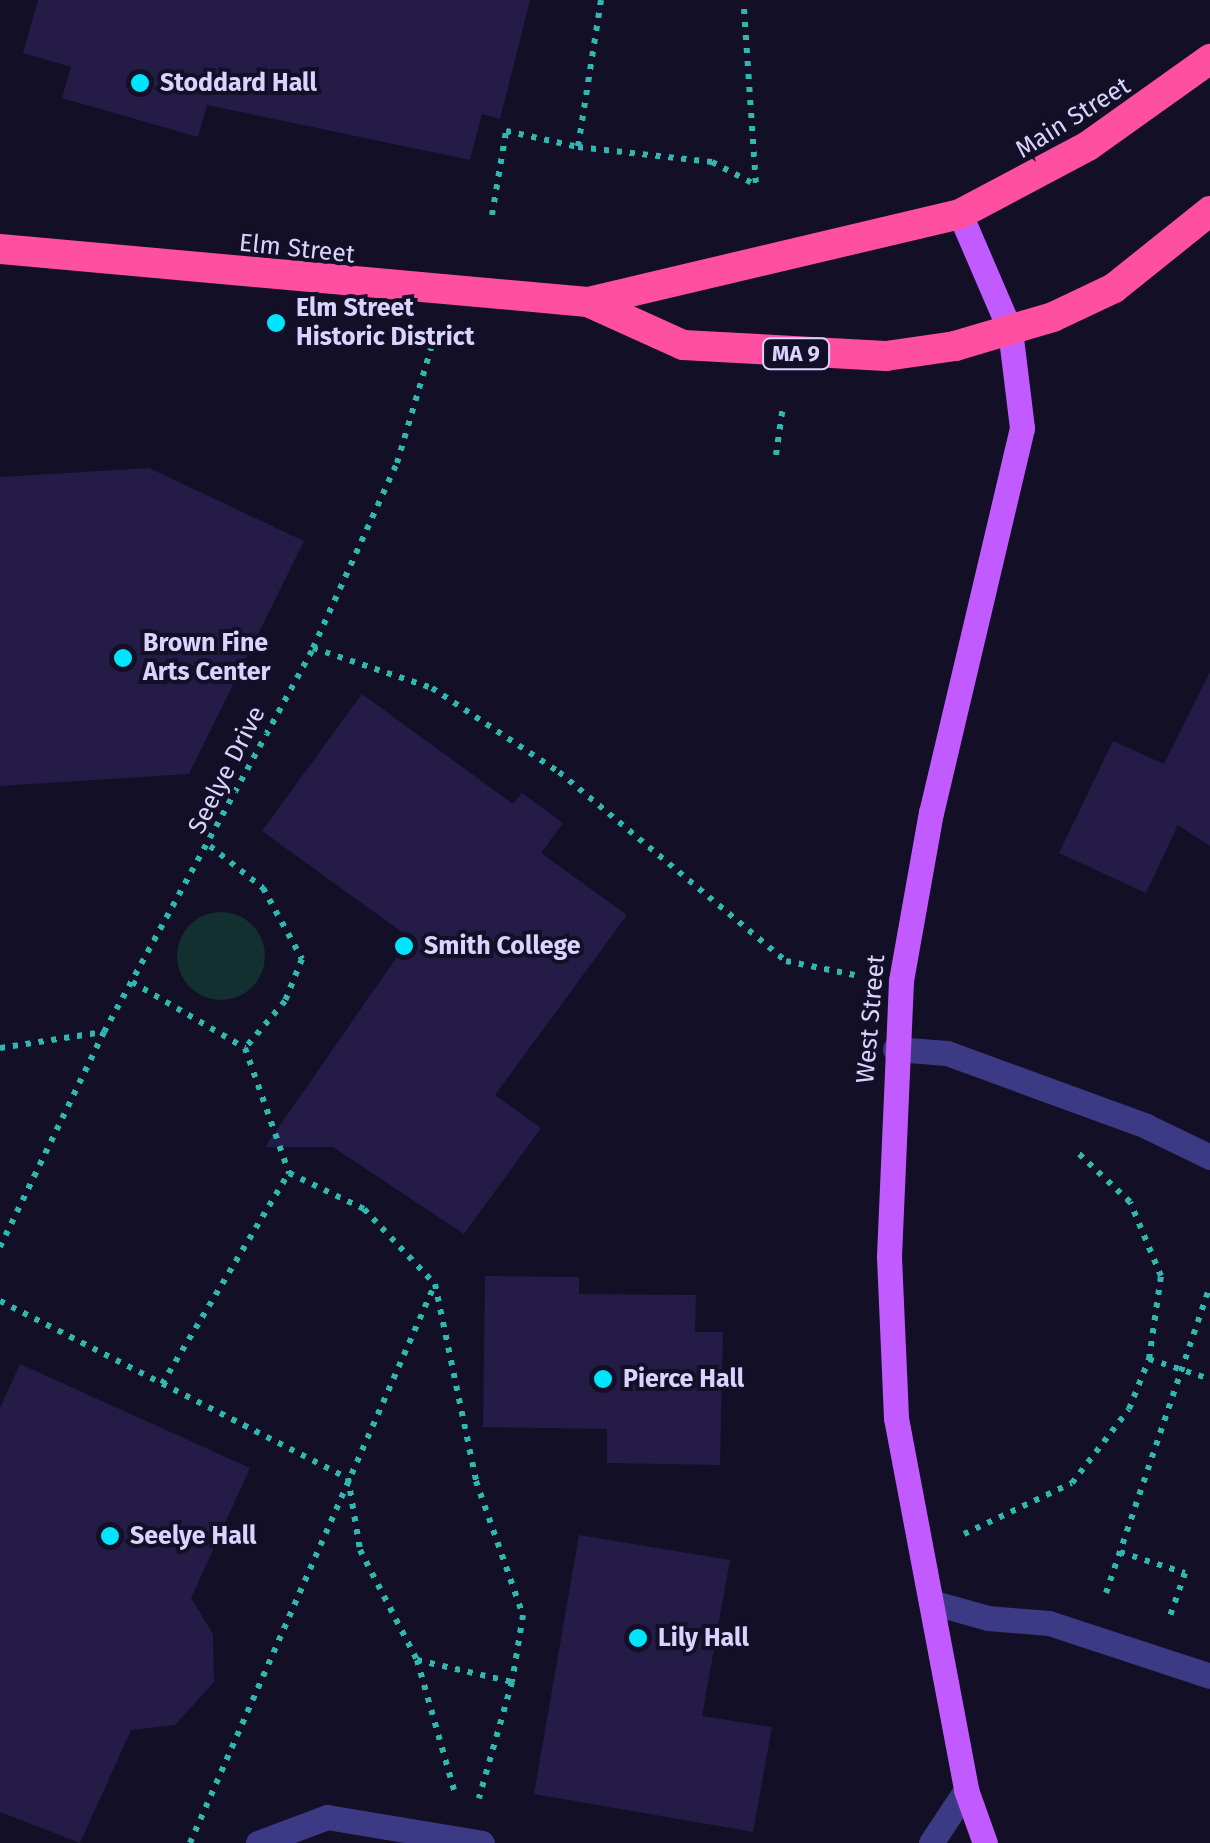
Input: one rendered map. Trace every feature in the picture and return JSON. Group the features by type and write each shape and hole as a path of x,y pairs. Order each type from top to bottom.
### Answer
{"highway":[{"name":"Main Street","path":"960,214 1088,146 1210,59"},
{"name":"MA 9","path":"1010,330 1114,288 1210,211"},
{"name":"Elm Street","path":"0,249 450,294 588,302 960,214"},
{"name":"Elm Street","path":"588,302 683,345 780,353 886,356 1010,330"}],"main road":[{"name":"West Street","path":"960,214 1010,330 1022,428 931,812 895,1049 888,1257 896,1418 966,1790 985,1843"}],"street":[{"path":"895,1049 947,1053 1146,1126 1210,1156"},
{"path":"930,1602 1092,1637 1210,1676"},
{"path":"932,1843 966,1790"},
{"path":"258,1843 326,1817 475,1840"}],"path":[{"path":"578,147 601,0"},
{"path":"492,215 506,132 578,147 712,162 756,185 744,9"},
{"name":"Seelye Drive","path":"0,1248 104,1032 210,846 313,648 397,463 450,294"},
{"path":"776,455 783,406"},
{"path":"313,648 432,688 559,772 786,962 854,975"},
{"path":"210,846 264,888 302,959 284,1002 245,1048"},
{"path":"132,982 245,1048 290,1172 364,1208 435,1284 476,1481 523,1615 512,1682 475,1840"},
{"path":"0,1048 104,1032"},
{"path":"964,1534 1072,1483 1129,1409 1149,1359 1161,1276 1130,1202 1070,1145"},
{"path":"162,1384 290,1172"},
{"path":"190,1843 435,1284"},
{"path":"1092,1637 1210,1286"},
{"path":"0,1301 348,1478"},
{"path":"1149,1359 1210,1380"},
{"path":"348,1478 360,1550 417,1660 475,1840"},
{"path":"1120,1552 1185,1573 1156,1658"},
{"path":"417,1660 512,1682"}],"green space":[{"path":"221,912 246,919 258,931 265,956 258,981 246,993 221,1000 196,993 184,981 177,956 184,931 196,919"}],"building":[{"path":"38,0 530,0 500,119 482,114 470,160 207,105 198,137 62,98 71,67 23,53"},
{"name":"Brown Fine Arts Center","path":"149,468 304,541 189,774 0,786 0,477"},
{"path":"1210,672 1210,846 1178,825 1146,893 1059,853 1113,741 1164,764"},
{"path":"362,694 513,804 522,793 563,823 541,853 627,915 495,1095 541,1128 464,1234 333,1147 265,1147 410,938 262,831"},
{"name":"Pierce Hall","path":"485,1276 579,1277 579,1294 696,1295 695,1332 723,1332 720,1465 607,1463 607,1429 483,1427"},
{"name":"Seelye Hall","path":"20,1364 250,1468 191,1598 213,1634 214,1682 175,1725 131,1730 80,1843 0,1812 0,1408"},
{"name":"Lily Hall","path":"579,1535 730,1560 702,1716 772,1727 753,1832 534,1794"}],"place":[{"name":"Stoddard Hall","path":"140,83"},
{"name":"Elm Street Historic District","path":"276,323"},
{"name":"Brown Fine Arts Center","path":"123,658"},
{"name":"Smith College","path":"404,946"},
{"name":"Pierce Hall","path":"603,1379"},
{"name":"Seelye Hall","path":"110,1536"},
{"name":"Lily Hall","path":"638,1638"}]}
